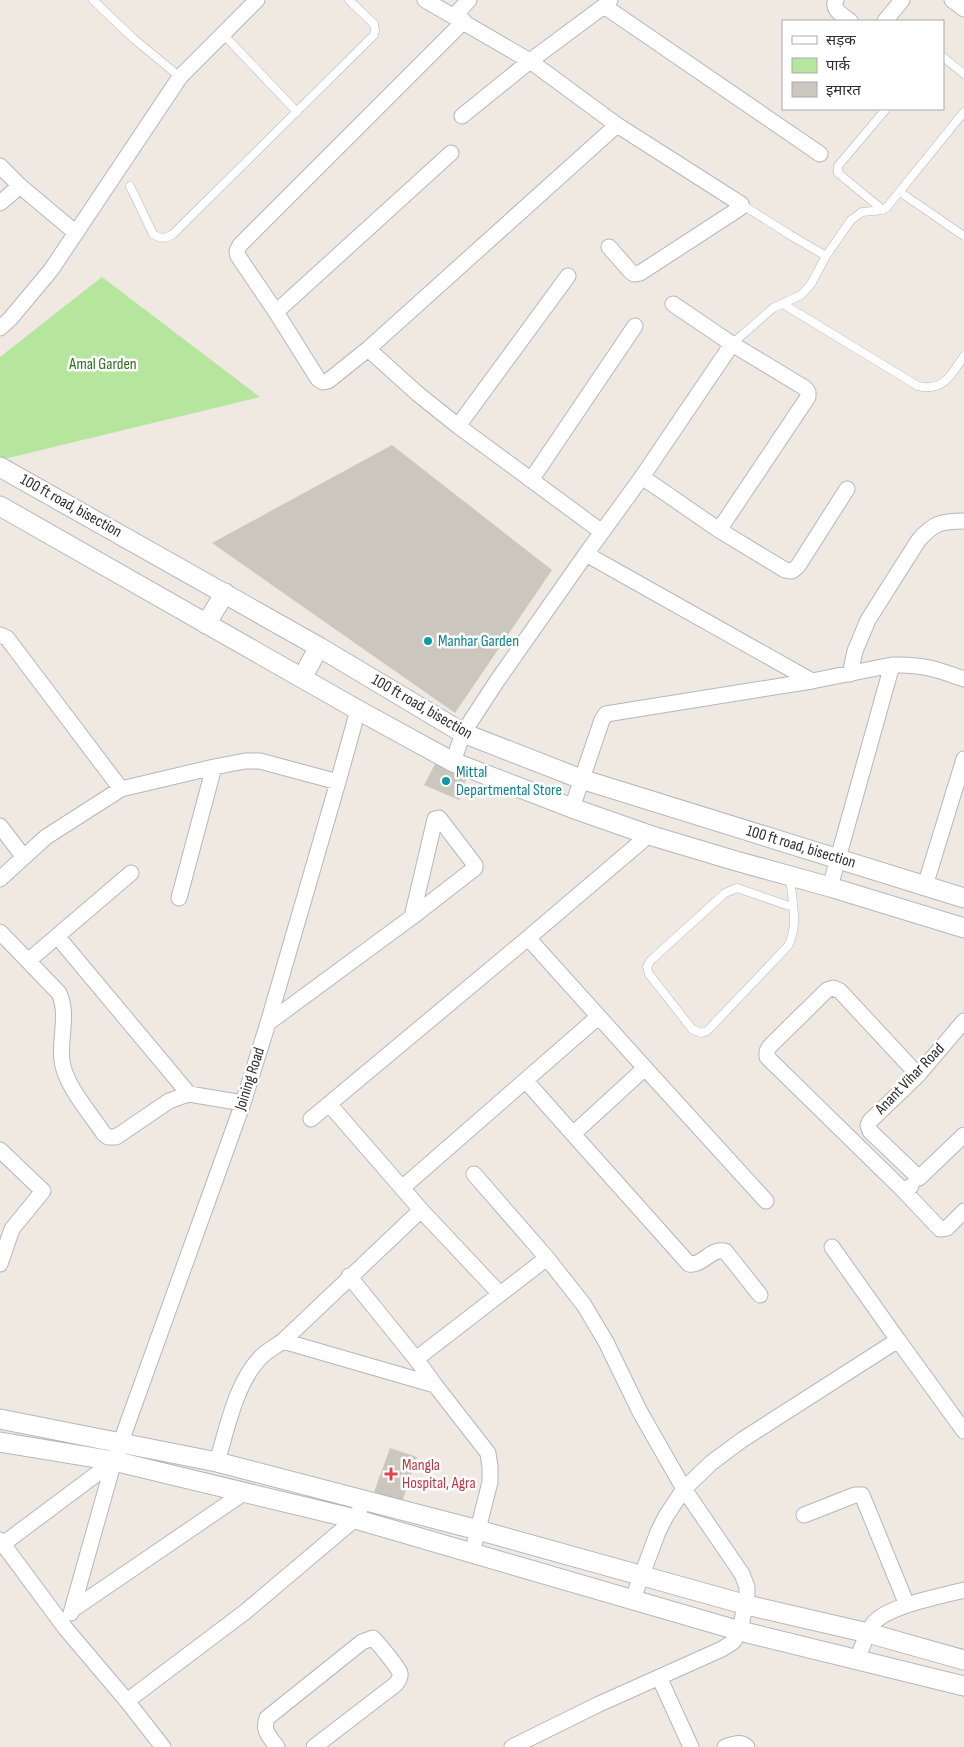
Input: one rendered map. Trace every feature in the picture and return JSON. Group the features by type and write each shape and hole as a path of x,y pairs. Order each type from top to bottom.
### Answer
{"street":[{"path":"0,328 10,319 51,270 180,77 257,0"},
{"path":"425,0 530,61 618,125 741,204 740,208 634,274 609,247"},
{"path":"469,0 459,19 240,245 237,251 238,256 318,379 323,382 328,381 368,349 618,125"},
{"path":"836,0 835,10 849,20"},
{"path":"886,20 902,0"},
{"path":"952,0 964,9"},
{"path":"462,116 530,61 607,3 820,154"},
{"path":"276,312 451,153"},
{"path":"0,166 20,186 76,233"},
{"path":"0,203 20,186"},
{"path":"458,426 568,276"},
{"path":"673,304 732,344 805,388 808,392 808,397 719,530"},
{"path":"531,480 635,326"},
{"path":"453,762 463,733 497,681 642,477 732,344"},
{"path":"368,349 418,394 458,426 602,532"},
{"name":"100 ft road, bisection","path":"0,467 319,647 463,733 581,779 964,898"},
{"path":"642,477 719,530 785,570 792,571 798,566 847,489"},
{"name":"100 ft road, bisection","path":"0,506 453,762 572,808 649,834 736,862 830,887 964,928"},
{"path":"850,674 855,651 868,620 918,541 927,530 936,524 948,521 964,521"},
{"path":"586,554 812,681"},
{"path":"206,624 225,593"},
{"path":"0,635 7,638 121,789"},
{"path":"302,678 319,647"},
{"path":"572,808 602,720 606,714 812,681 892,665 914,664 931,667 964,679"},
{"path":"830,887 892,665"},
{"name":"Joining Road","path":"66,1629 114,1461 243,1103 268,1024 358,710"},
{"path":"925,886 964,759"},
{"path":"0,879 23,856 46,838 121,789 245,761 260,761 338,782"},
{"path":"179,898 214,767"},
{"path":"268,1024 412,918 476,867 439,818 435,819 412,918"},
{"path":"0,826 23,856"},
{"path":"311,1119 528,938 649,834"},
{"path":"28,960 131,872"},
{"path":"0,932 59,993 64,1014 61,1048 62,1063 67,1079 104,1134 108,1137 116,1136 169,1101 190,1094 243,1103"},
{"path":"57,936 190,1094"},
{"path":"528,938 766,1201"},
{"path":"918,1075 840,991 833,988 827,990 767,1051 767,1056 940,1229 947,1228 964,1211"},
{"path":"402,1188 598,1017"},
{"name":"Anant Vihar Road","path":"919,1178 870,1131 868,1125 918,1075 964,1021"},
{"path":"573,1134 645,1068"},
{"path":"526,1081 690,1264 697,1264 716,1251 725,1251 760,1295"},
{"path":"329,1104 421,1210 500,1294"},
{"path":"904,1192 964,1135"},
{"path":"0,1150 43,1191 12,1229 0,1264"},
{"path":"474,1174 547,1258 584,1305 606,1342 640,1412 684,1489 742,1574 747,1587 747,1605 740,1631 733,1642 722,1649 659,1676 512,1747"},
{"path":"217,1462 241,1388 262,1356 283,1341 421,1210"},
{"path":"832,1247 964,1430"},
{"path":"416,1358 547,1258"},
{"path":"350,1276 488,1452 490,1482 472,1553"},
{"path":"632,1601 658,1532 684,1489 711,1463 742,1440 898,1340"},
{"path":"283,1341 435,1385"},
{"path":"0,1419 217,1462 478,1530 747,1605 868,1633 964,1660"},
{"path":"0,1442 114,1461 356,1519 740,1631 964,1686"},
{"path":"114,1461 2,1542 66,1629 163,1747"},
{"path":"72,1610 245,1492"},
{"path":"804,1515 855,1495 862,1495 907,1605"},
{"path":"127,1701 245,1612 356,1519 364,1500"},
{"path":"857,1659 873,1624 883,1615 907,1605 964,1590"},
{"path":"277,1747 265,1731 264,1725 267,1718 362,1642 373,1638 400,1672 400,1679 314,1747"},
{"path":"659,1676 691,1747"},
{"path":"725,1747 736,1743 744,1744 747,1747"}],"lane":[{"path":"93,0 134,39 180,77"},
{"path":"130,186 153,234 165,239 180,228 374,35 374,24 349,0"},
{"path":"223,34 297,112"},
{"path":"944,58 964,74"},
{"path":"883,210 838,173 837,170 838,166 885,110"},
{"path":"732,344 773,308 801,295 811,284 826,256 851,220 862,212 883,210 900,192 964,112"},
{"path":"900,192 964,236"},
{"path":"741,204 826,256"},
{"path":"783,304 918,386 929,389 939,386 950,377 964,356"},
{"path":"790,876 794,928 788,946 707,1032 702,1033 692,1029 648,974 647,967 650,961 731,889 737,888 792,906"}],"green space":[{"name":"Amal Garden","path":"102,277 260,397 0,460 0,357"}],"building":[{"name":"Manhar Garden","path":"392,445 552,570 455,713 212,543"},
{"name":"Mittal Departmental Store","path":"435,764 467,776 459,800 424,785"},
{"path":"390,1448 417,1457 402,1502 374,1492"}],"place":[{"name":"Manhar Garden","path":"428,641"},
{"name":"Mittal Departmental Store","path":"446,781"},
{"name":"Mangla Hospital, Agra","path":"391,1474"}]}
